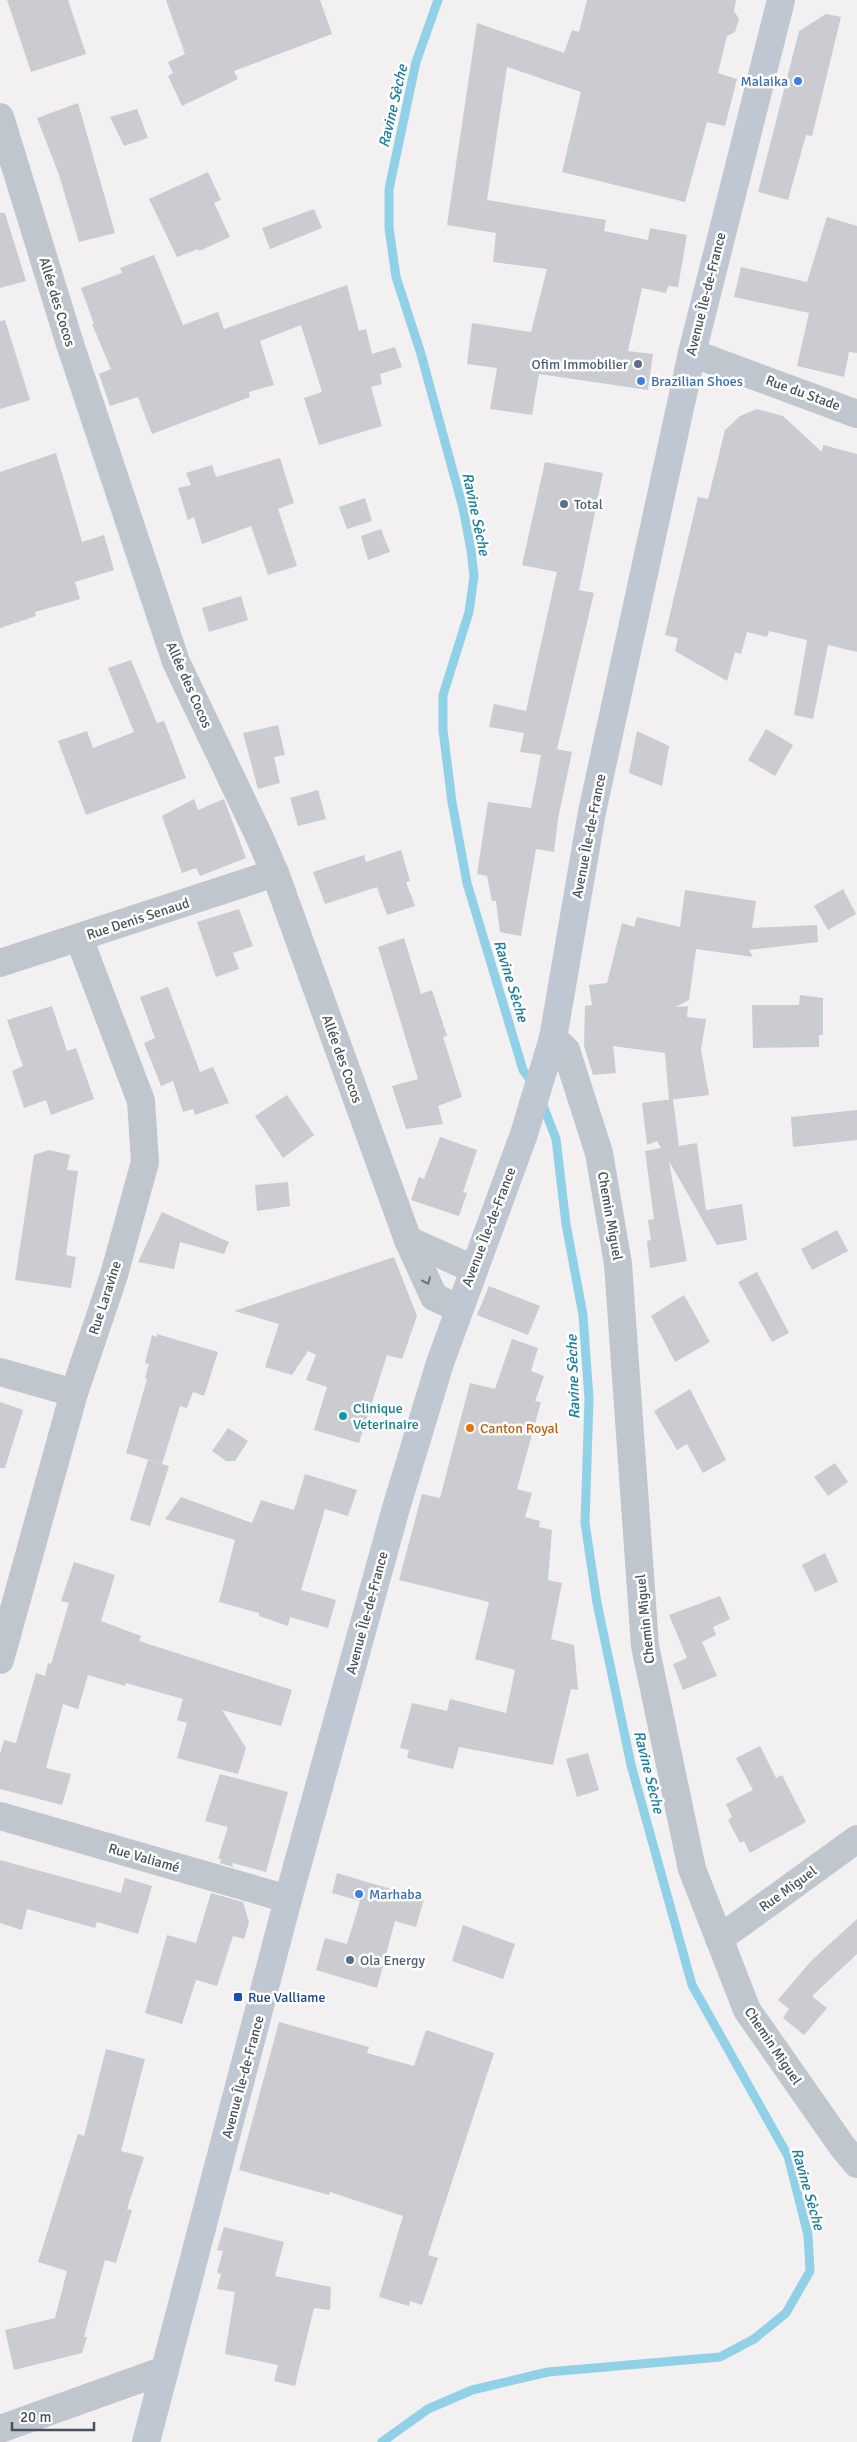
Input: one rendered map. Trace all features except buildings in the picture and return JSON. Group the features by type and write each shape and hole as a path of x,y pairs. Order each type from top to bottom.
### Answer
{"street":[{"name":"Avenue Île-de-France","path":"146,2442 288,1899 396,1508 458,1308 524,1134 553,1038 592,812 692,353 781,0"},
{"name":"Allée des Cocos","path":"0,117 70,344 176,662 260,836 275,873 408,1240 434,1297 458,1308"},
{"name":"Rue du Stade","path":"692,353 857,414"},
{"name":"Rue Denis Senaud","path":"0,963 275,873"},
{"name":"Rue Laravine","path":"0,1660 74,1393 114,1274 145,1162 141,1101 79,938"},
{"name":"Chemin Miguel","path":"553,1038 566,1050 600,1162 618,1264 645,1646 692,1869 747,2010 842,2146 857,2164"},
{"path":"408,1240 473,1269"},
{"path":"0,1372 74,1393"},
{"name":"Rue Valiamé","path":"0,1816 288,1899"},
{"name":"Rue Miguel","path":"719,1939 857,1839"},
{"path":"0,2429 166,2370"}],"waterway":[{"name":"Ravine Sèche","path":"438,0 416,62 389,189 389,228 396,277 421,354 463,508 474,576 469,612 443,695 443,730 452,802 467,883 523,1070 533,1084"},
{"name":"Ravine Sèche","path":"382,2442 428,2409 472,2390 548,2372 720,2357 754,2339 786,2313 810,2271 808,2235 788,2156 692,1985 631,1765 597,1603 585,1523 589,1399 583,1315 566,1224 556,1139 541,1100"}],"place":[{"name":"Malaika","path":"798,81"},
{"name":"Ofim Immobilier","path":"638,364"},
{"name":"Brazilian Shoes","path":"641,381"},
{"name":"Total","path":"564,504"},
{"name":"Clinique Veterinaire","path":"343,1416"},
{"name":"Canton Royal","path":"470,1428"},
{"name":"Marhaba","path":"359,1894"},
{"name":"Ola Energy","path":"350,1960"},
{"name":"Rue Valliame","path":"238,1997"}]}
